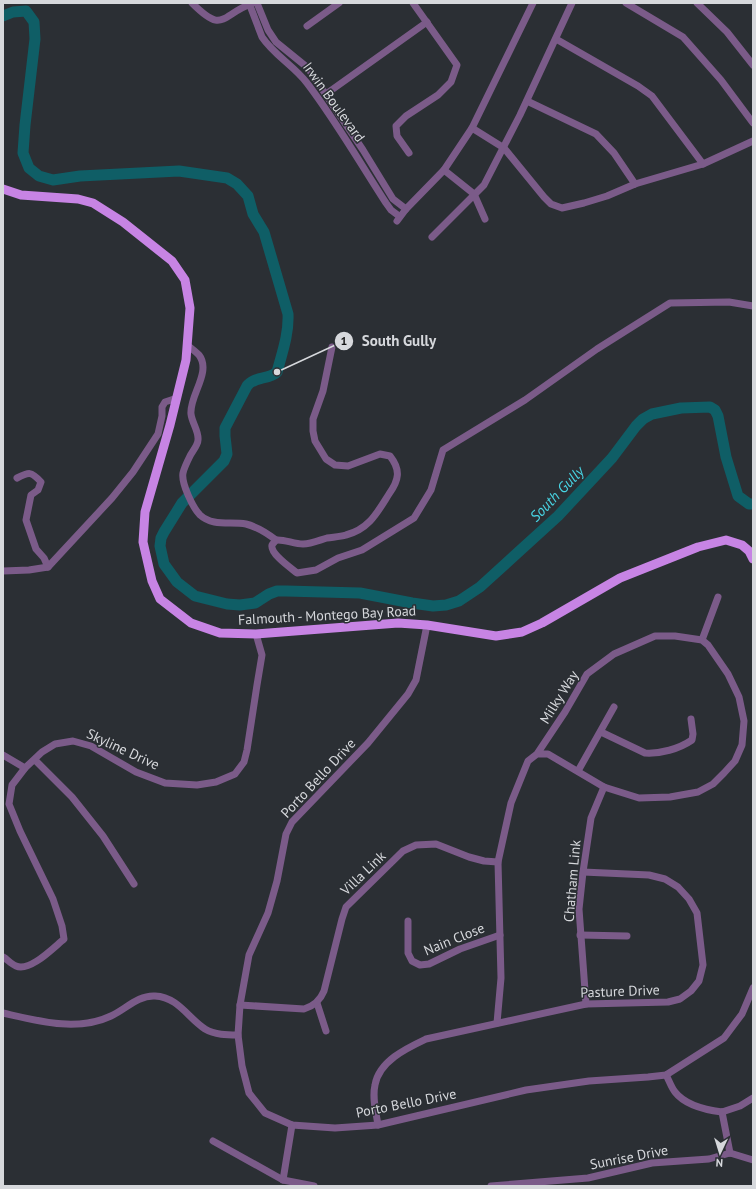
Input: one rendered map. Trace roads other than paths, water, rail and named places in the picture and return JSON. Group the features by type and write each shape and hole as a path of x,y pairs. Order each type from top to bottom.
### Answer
{"main road":[{"name":"Falmouth - Montego Bay Road","path":"3,189 21,195 78,199 93,203 123,222 172,261 185,280 189,302 186,360 177,398 145,512 143,542 152,581 160,599 191,623 220,633 256,634 398,623 427,624 496,636 522,632 542,623 620,578 698,547 726,540 742,545 749,551 753,559"}],"street":[{"path":"192,3 207,17 216,20 225,19 236,10 251,3"},
{"name":"Irwin Boulevard","path":"251,3 262,38 276,54 284,59 298,73 312,90 398,219 406,209 393,200 363,150 308,68 276,42 268,30 257,3"},
{"path":"307,26 338,3"},
{"path":"409,153 397,136 396,126 406,116 438,95 451,82 457,65 413,3"},
{"path":"406,209 444,170 472,128 533,3"},
{"path":"432,238 484,185 527,101 572,3"},
{"path":"626,3 683,37 721,80 753,123"},
{"path":"697,3 727,32 753,65"},
{"path":"326,94 427,22"},
{"path":"556,39 638,86 652,96 703,164"},
{"path":"284,59 290,53"},
{"path":"312,90 319,84"},
{"path":"527,101 596,134 614,153 635,184"},
{"path":"472,128 504,148 544,197 551,204 562,208 607,196 635,184 703,164 753,141"},
{"path":"356,155 363,150"},
{"path":"444,170 474,194 485,219"},
{"path":"276,540 272,545 278,558 297,573 316,570 338,558 362,550 414,518 431,490 443,450 525,400 597,350 670,303 729,302 753,306"},
{"path":"187,345 200,356 202,367 200,384 194,399 191,414 196,427 198,442 187,461 182,474 185,489 198,513 204,519 214,523 248,524 276,540 306,544 357,532 367,526 376,516 396,484 398,472 397,464 390,456 380,454 348,466 335,465 326,459 315,442 313,419 323,391 332,347"},
{"path":"3,571 29,570 48,567 112,498 133,472 158,434 162,416 162,407 165,402 177,398"},
{"path":"17,478 26,473 34,474 41,482 38,490 30,494 26,520 36,549 44,558 48,567"},
{"path":"537,754 548,754 604,787 639,798 670,797 698,792 713,784 735,761 742,745 744,727 740,697 728,674 708,645 702,640 718,598"},
{"name":"Porto Bello Drive","path":"427,624 416,680 408,694 368,743 292,822 286,834 277,881 268,913 249,955 240,1005 238,1036 242,1066 249,1093 265,1113 292,1125 335,1128 378,1125 526,1090 589,1081 648,1078 666,1075 724,1038 742,1014 753,988"},
{"name":"Skyline Drive","path":"3,956 16,966 25,967 34,963 64,939 62,926 53,899 20,831 9,804 12,785 24,768 35,760 42,752 55,744 73,741 91,746 136,772 165,783 197,785 216,782 235,774 244,762 258,685 262,654 256,634"},
{"name":"Milky Way","path":"497,1023 501,978 498,862 511,803 525,766 528,761 537,754 565,712 587,674 614,654 655,636 675,636 702,640"},
{"path":"578,771 614,707"},
{"path":"601,732 645,753 652,754 673,749 692,740 693,734 691,719"},
{"path":"3,756 24,768"},
{"path":"35,760 72,797 103,836 134,884"},
{"name":"Chatham Link","path":"586,1004 579,909 582,872 592,818 604,787"},
{"name":"Villa Link","path":"316,1003 324,991 346,907 403,851 416,845 436,844 484,861 498,862"},
{"name":"Pasture Drive","path":"378,1125 374,1101 375,1084 380,1070 402,1051 426,1040 586,1004 668,1002 680,999 691,992 699,981 703,965 696,913 689,899 678,887 665,879 649,875 582,872"},
{"name":"Nain Close","path":"408,921 408,953 412,961 420,965 429,964 460,949 500,935"},
{"path":"580,935 627,936"},
{"path":"3,1013 44,1022 86,1024 111,1016 142,997 155,996 167,998 178,1004 206,1029 221,1035 238,1036"},
{"path":"240,1005 304,1009 316,1003 326,1031"},
{"path":"666,1075 675,1092 686,1102 722,1112 740,1106 753,1098"},
{"path":"722,1112 730,1153 753,1160"},
{"path":"283,1180 292,1125"},
{"path":"213,1141 283,1180 314,1186"},
{"name":"Sunrise Drive","path":"491,1186 588,1178 652,1164 709,1159 730,1153"}],"waterway":[{"name":"South Gully","path":"3,16 13,12 26,11 34,22 35,39 23,153 29,168 39,176 53,180 80,176 179,171 227,178 237,184 248,196 253,214 264,232 288,314 286,336 277,372 270,376 257,379 247,386 225,428 227,454 224,461 182,503 161,538 160,546 164,564 177,582 195,596 227,604 240,605 255,603 277,591 360,593 433,606 446,605 459,601 480,587 558,516 612,458 643,419 652,414 681,408 710,407 715,410 718,416 726,457 738,496 749,504 753,504"}],"place":[{"name":"South Gully","path":"277,372"}]}
